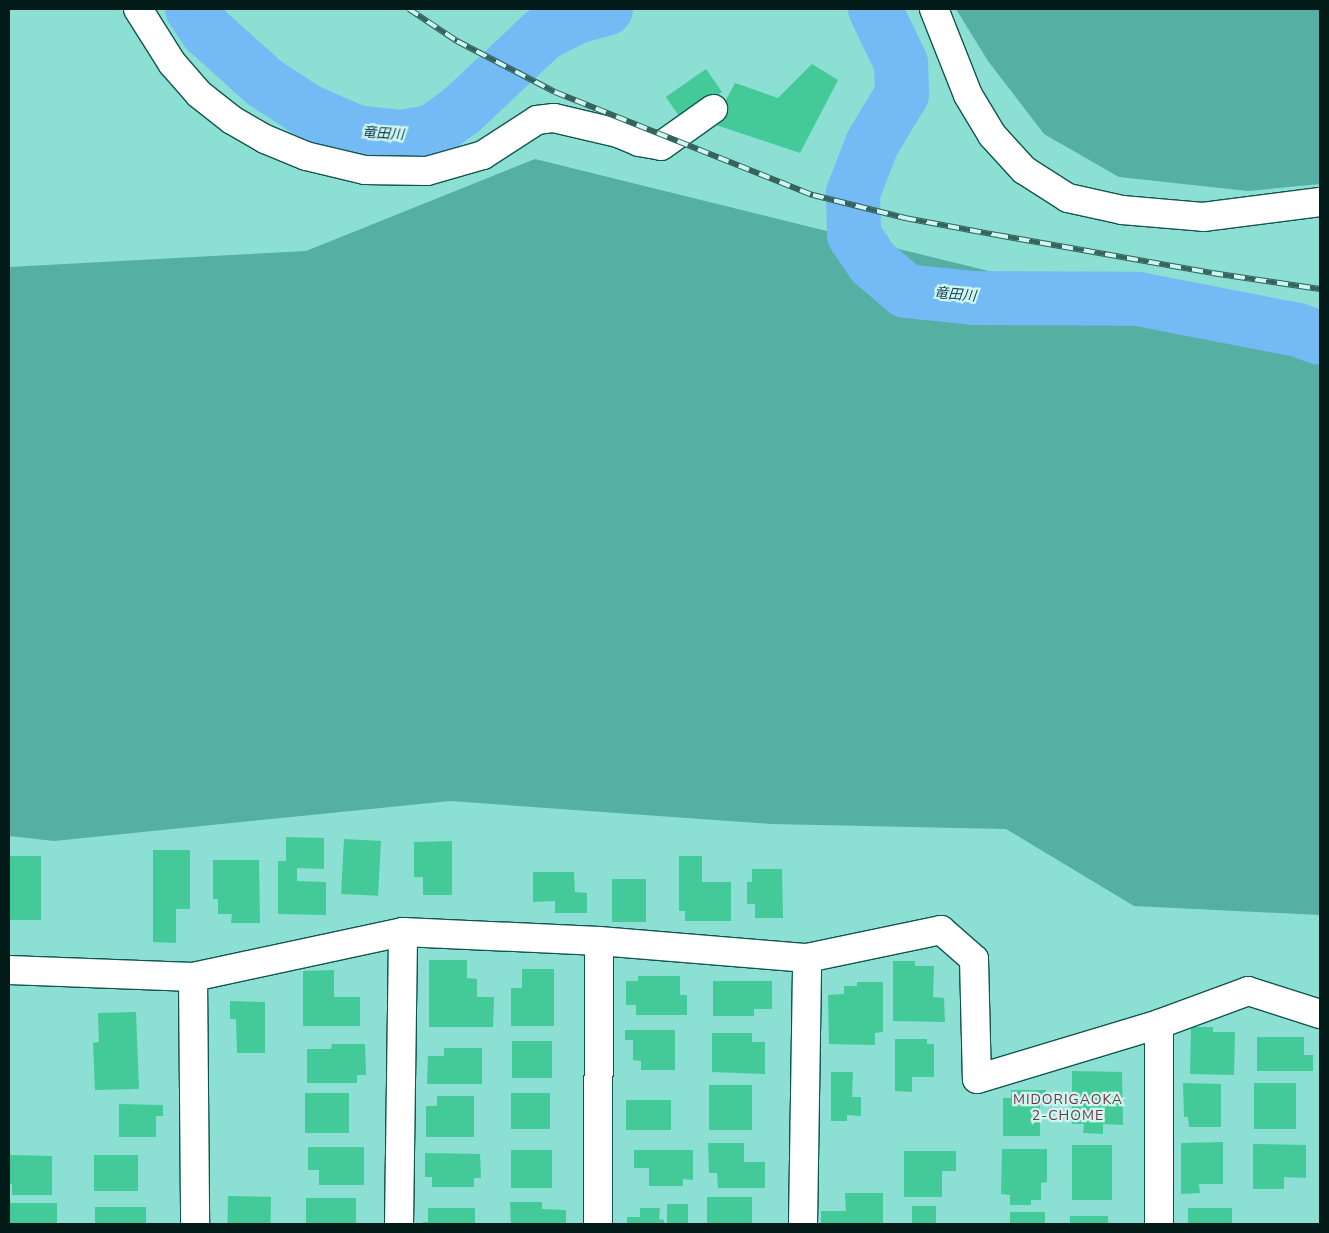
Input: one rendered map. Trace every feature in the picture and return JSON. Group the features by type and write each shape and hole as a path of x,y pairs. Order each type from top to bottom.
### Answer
{"main road":[{"path":"138,9 172,63 199,94 232,120 266,139 306,156 365,170 427,171 483,154 537,120 554,118 618,133 639,142 661,146 712,109"},
{"path":"934,9 968,95 992,135 1024,170 1068,198 1122,210 1203,217 1320,202"},
{"path":"9,970 193,977 403,932 599,941 807,958 942,930 974,959 977,1079 1159,1024 1248,992 1320,1014"},
{"path":"399,1224 403,932"},
{"path":"598,1224 599,941"},
{"path":"803,1224 807,958"},
{"path":"193,977 195,1224"},
{"path":"1159,1024 1159,1224"}],"green space":[{"path":"956,9 1320,9 1320,184 1248,191 1119,177 1044,134 988,61"},
{"path":"535,159 1320,353 1320,915 1134,906 1006,829 772,824 450,801 54,841 9,836 9,267 306,251"}],"building":[{"path":"812,64 838,80 800,153 713,124 735,83 778,98"},
{"path":"706,69 722,92 682,120 666,97"},
{"path":"286,837 324,838 324,869 297,868 297,881 326,882 326,915 278,914 278,861 286,861"},
{"path":"344,839 381,841 378,896 341,894"},
{"path":"452,841 452,895 423,895 423,877 414,877 414,842"},
{"path":"153,850 190,850 190,909 176,909 176,943 153,942"},
{"path":"9,856 41,856 41,920 9,920"},
{"path":"679,856 702,856 702,882 731,882 731,921 685,921 685,911 679,911"},
{"path":"213,860 259,860 260,923 231,923 232,914 218,914 218,899 213,899"},
{"path":"752,869 782,869 783,918 755,918 755,904 747,904 747,882 752,882"},
{"path":"533,872 574,872 575,892 587,893 587,913 555,913 555,901 533,902"},
{"path":"612,879 646,879 646,922 612,922"},
{"path":"429,960 467,960 467,978 477,979 477,997 494,997 493,1027 429,1027"},
{"path":"893,961 915,961 915,966 934,966 933,997 944,998 945,1022 893,1021"},
{"path":"522,969 554,969 554,1026 511,1026 511,988 522,988"},
{"path":"334,970 334,997 360,997 360,1026 303,1026 303,971"},
{"path":"638,976 680,976 680,995 687,995 687,1015 636,1015 636,1005 626,1005 626,981 638,981"},
{"path":"713,981 772,981 772,1009 754,1009 754,1016 713,1016"},
{"path":"857,982 883,982 883,1032 875,1033 875,1045 829,1044 828,995 844,994 844,986 857,986"},
{"path":"230,1001 265,1002 265,1053 237,1053 236,1019 230,1019"},
{"path":"136,1012 139,1089 95,1090 93,1043 99,1042 98,1013"},
{"path":"1191,1027 1213,1027 1213,1032 1235,1032 1234,1075 1190,1074"},
{"path":"625,1030 675,1030 675,1070 641,1070 641,1061 633,1060 633,1040 625,1040"},
{"path":"712,1033 752,1033 752,1042 765,1042 765,1074 712,1072"},
{"path":"1257,1037 1304,1037 1304,1055 1313,1055 1313,1071 1257,1071"},
{"path":"895,1039 927,1039 927,1044 934,1044 934,1077 912,1077 912,1092 895,1091"},
{"path":"512,1041 552,1041 552,1078 512,1078"},
{"path":"332,1044 365,1044 366,1075 357,1075 357,1083 307,1083 307,1049 331,1049"},
{"path":"444,1048 482,1048 482,1084 427,1084 428,1056 444,1056"},
{"path":"1072,1071 1122,1072 1123,1125 1103,1124 1103,1134 1083,1133 1084,1124 1072,1124"},
{"path":"831,1072 853,1072 852,1097 861,1097 861,1116 847,1115 847,1121 831,1121"},
{"path":"1183,1083 1221,1084 1221,1127 1189,1127 1188,1117 1184,1117"},
{"path":"1254,1083 1296,1083 1296,1129 1254,1129"},
{"path":"709,1085 752,1085 752,1130 709,1130"},
{"path":"1011,1090 1046,1090 1046,1102 1040,1102 1040,1136 1003,1136 1003,1098 1011,1098"},
{"path":"305,1093 349,1093 349,1133 305,1133"},
{"path":"511,1093 550,1093 550,1129 511,1129"},
{"path":"437,1096 474,1096 474,1137 426,1137 426,1106 437,1106"},
{"path":"626,1100 671,1100 671,1130 626,1130"},
{"path":"119,1104 163,1105 163,1116 156,1116 156,1137 119,1137"},
{"path":"1223,1142 1223,1184 1199,1184 1200,1193 1181,1194 1181,1143"},
{"path":"708,1143 744,1143 744,1162 765,1162 765,1188 718,1188 717,1173 709,1173"},
{"path":"1253,1144 1306,1145 1306,1178 1284,1177 1284,1189 1253,1189"},
{"path":"1072,1145 1112,1145 1112,1200 1072,1200"},
{"path":"308,1147 364,1147 364,1185 319,1185 319,1170 308,1170"},
{"path":"1002,1149 1047,1149 1047,1182 1041,1183 1041,1200 1031,1200 1031,1205 1010,1205 1010,1195 1001,1194"},
{"path":"511,1150 552,1150 552,1188 511,1188"},
{"path":"634,1150 693,1150 693,1180 683,1179 683,1186 649,1186 649,1168 634,1168"},
{"path":"904,1151 956,1151 956,1171 942,1171 942,1197 904,1197"},
{"path":"425,1153 480,1154 481,1178 474,1178 474,1187 432,1187 432,1177 425,1177"},
{"path":"9,1155 52,1156 52,1195 12,1195 12,1184 9,1184"},
{"path":"94,1155 138,1155 138,1191 94,1191"},
{"path":"845,1193 883,1193 883,1224 821,1224 821,1211 846,1211"},
{"path":"228,1196 271,1197 271,1224 228,1224"},
{"path":"707,1197 752,1197 752,1224 707,1224"},
{"path":"306,1198 356,1198 356,1224 306,1224"},
{"path":"510,1202 542,1202 542,1209 566,1210 566,1224 511,1224"},
{"path":"9,1203 57,1203 57,1224 9,1224"},
{"path":"667,1204 688,1204 688,1224 667,1224"},
{"path":"912,1206 936,1206 936,1224 912,1224"},
{"path":"95,1207 146,1207 146,1224 95,1224"},
{"path":"428,1208 475,1208 475,1224 423,1224 423,1222 428,1222"},
{"path":"640,1208 660,1208 659,1219 664,1220 664,1224 627,1224 627,1217 640,1217"},
{"path":"1188,1208 1232,1208 1232,1224 1188,1224"},
{"path":"1010,1212 1045,1212 1045,1224 1010,1224"},
{"path":"1070,1216 1108,1216 1108,1224 1070,1224"}],"waterway":[{"name":"竜田川","path":"192,9 207,31 265,83 308,111 356,132 402,137 433,131 462,110 543,34 576,17 606,9"},
{"name":"竜田川","path":"875,9 901,63 902,94 872,144 853,193 854,235 873,263 906,291 974,298 1138,299 1298,330 1320,338"}],"railway":[{"path":"409,9 457,41 555,92 813,195 905,218 1212,273 1320,289"}],"district":[{"name":"MIDORIGAOKA 2-CHOME","path":"1068,1108"}]}
